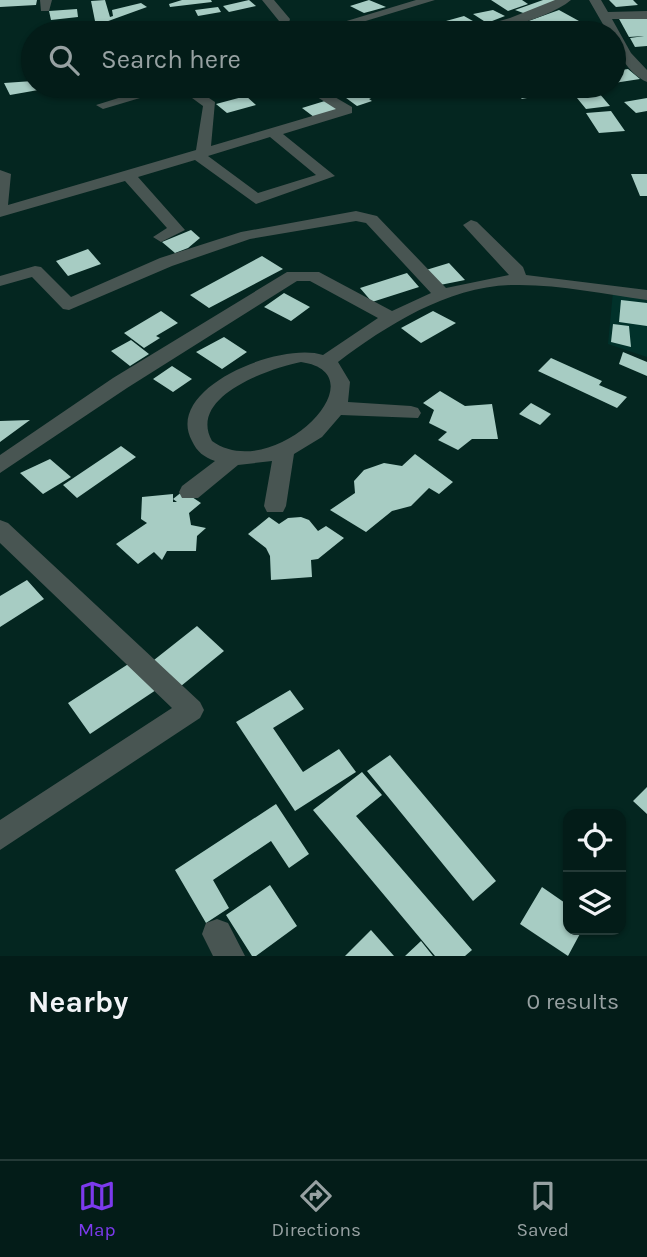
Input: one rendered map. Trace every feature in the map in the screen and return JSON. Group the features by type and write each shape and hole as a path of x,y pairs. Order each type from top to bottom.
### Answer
{"street":[{"path":"268,0 285,21"},
{"path":"355,21 429,0"},
{"path":"514,21 565,0"},
{"path":"595,0 609,21"},
{"path":"606,16 647,15"},
{"path":"626,55 645,73"},
{"path":"103,105 128,98"},
{"path":"200,98 210,105 200,154"},
{"path":"3,174 1,212 347,110 327,98"},
{"path":"200,154 256,200 327,176 273,133"},
{"path":"128,175 177,230 161,237"},
{"path":"0,281 36,271 69,305 166,262 247,235 356,216 371,219 443,295"},
{"path":"471,225 517,271 518,280"},
{"path":"0,465 120,383 293,275 313,276 390,317"},
{"path":"327,361 390,317 443,295 496,281 518,280 647,295"},
{"path":"190,492 232,459 284,450 316,429 335,408 341,384 337,372 327,361 301,356 261,364 219,390 200,414 196,429 199,440 207,449 232,459"},
{"path":"335,408 411,412"},
{"path":"275,506 284,450"},
{"path":"0,529 191,710 0,836"}],"shaded area":[{"path":"613,292 647,296 647,357 608,344"}],"building":[{"path":"0,0 37,0 36,5 0,7"},
{"path":"105,0 110,17 113,16 112,10 141,3 147,7 108,21 95,21 91,1"},
{"path":"182,0 212,2 170,7 169,4"},
{"path":"249,0 256,6 229,12 223,6"},
{"path":"369,0 386,7 364,13 350,6"},
{"path":"491,0 522,0 528,4 508,11"},
{"path":"543,0 560,0 526,14 515,10"},
{"path":"609,0 633,0 638,5 616,7"},
{"path":"218,7 221,12 198,16 195,10"},
{"path":"77,9 78,17 51,20 49,11"},
{"path":"493,10 505,16 484,21 473,14"},
{"path":"559,10 579,21 529,21"},
{"path":"464,16 473,21 446,21"},
{"path":"618,17 647,17 647,46 635,47 630,38 644,36 629,37 626,21 620,21"},
{"path":"628,69 640,79 626,81"},
{"path":"21,82 21,93 10,95 4,83"},
{"path":"248,98 256,105 227,113 216,104"},
{"path":"346,98 371,98 369,99 372,101 357,106"},
{"path":"577,98 603,98 610,106 586,109"},
{"path":"647,98 647,111 636,113 624,102"},
{"path":"328,100 340,109 314,117 302,108"},
{"path":"611,111 625,131 599,133 586,113"},
{"path":"631,174 647,174 647,196 640,196"},
{"path":"191,230 200,238 188,248 175,253 162,242"},
{"path":"88,249 101,264 68,276 56,261"},
{"path":"262,256 283,269 209,308 190,295"},
{"path":"449,263 465,280 440,285 426,270"},
{"path":"407,273 419,287 372,302 360,288"},
{"path":"284,293 310,307 291,321 264,307"},
{"path":"621,300 647,303 647,326 619,322"},
{"path":"161,311 178,323 156,336 160,338 144,348 124,333"},
{"path":"433,311 456,323 421,343 401,328"},
{"path":"613,324 629,326 631,347 611,342"},
{"path":"224,337 247,352 222,369 196,352"},
{"path":"131,340 149,354 130,366 111,351"},
{"path":"623,352 647,362 647,376 619,364"},
{"path":"551,358 602,381 599,385 627,397 617,408 538,371"},
{"path":"172,366 192,379 173,392 153,379"},
{"path":"440,391 465,406 492,404 498,439 472,439 458,450 438,440 447,432 429,423 434,410 423,403"},
{"path":"531,403 551,414 540,425 519,414"},
{"path":"30,420 0,442 0,421"},
{"path":"121,446 136,457 77,498 63,485"},
{"path":"415,454 453,482 439,494 429,488 411,506 392,511 366,532 330,510 355,493 354,481 364,470 384,463 402,466"},
{"path":"50,459 71,477 43,494 20,473"},
{"path":"183,491 201,503 189,513 191,525 206,528 197,536 196,551 167,551 162,560 154,552 138,564 116,544 147,523 141,519 142,497 173,494 173,499"},
{"path":"269,517 279,524 288,518 301,517 309,520 318,531 326,526 344,538 318,559 311,560 312,577 271,580 270,556 266,548 248,534"},
{"path":"27,580 44,599 0,627 0,596"},
{"path":"197,626 224,651 181,686 154,660"},
{"path":"133,661 156,690 90,734 68,703"},
{"path":"290,690 304,709 273,728 303,772 339,749 356,772 295,811 236,722"},
{"path":"390,755 496,881 473,901 367,771"},
{"path":"362,772 382,795 356,816 472,950 465,956 435,956 313,810"},
{"path":"647,787 647,814 633,801"},
{"path":"276,804 309,854 289,868 271,841 213,880 229,908 206,923 175,870"},
{"path":"270,885 297,926 256,956 252,956 226,915"},
{"path":"542,887 563,902 563,935 579,935 568,956 520,924"},
{"path":"371,930 394,956 345,956"},
{"path":"421,941 433,956 405,956"}]}
